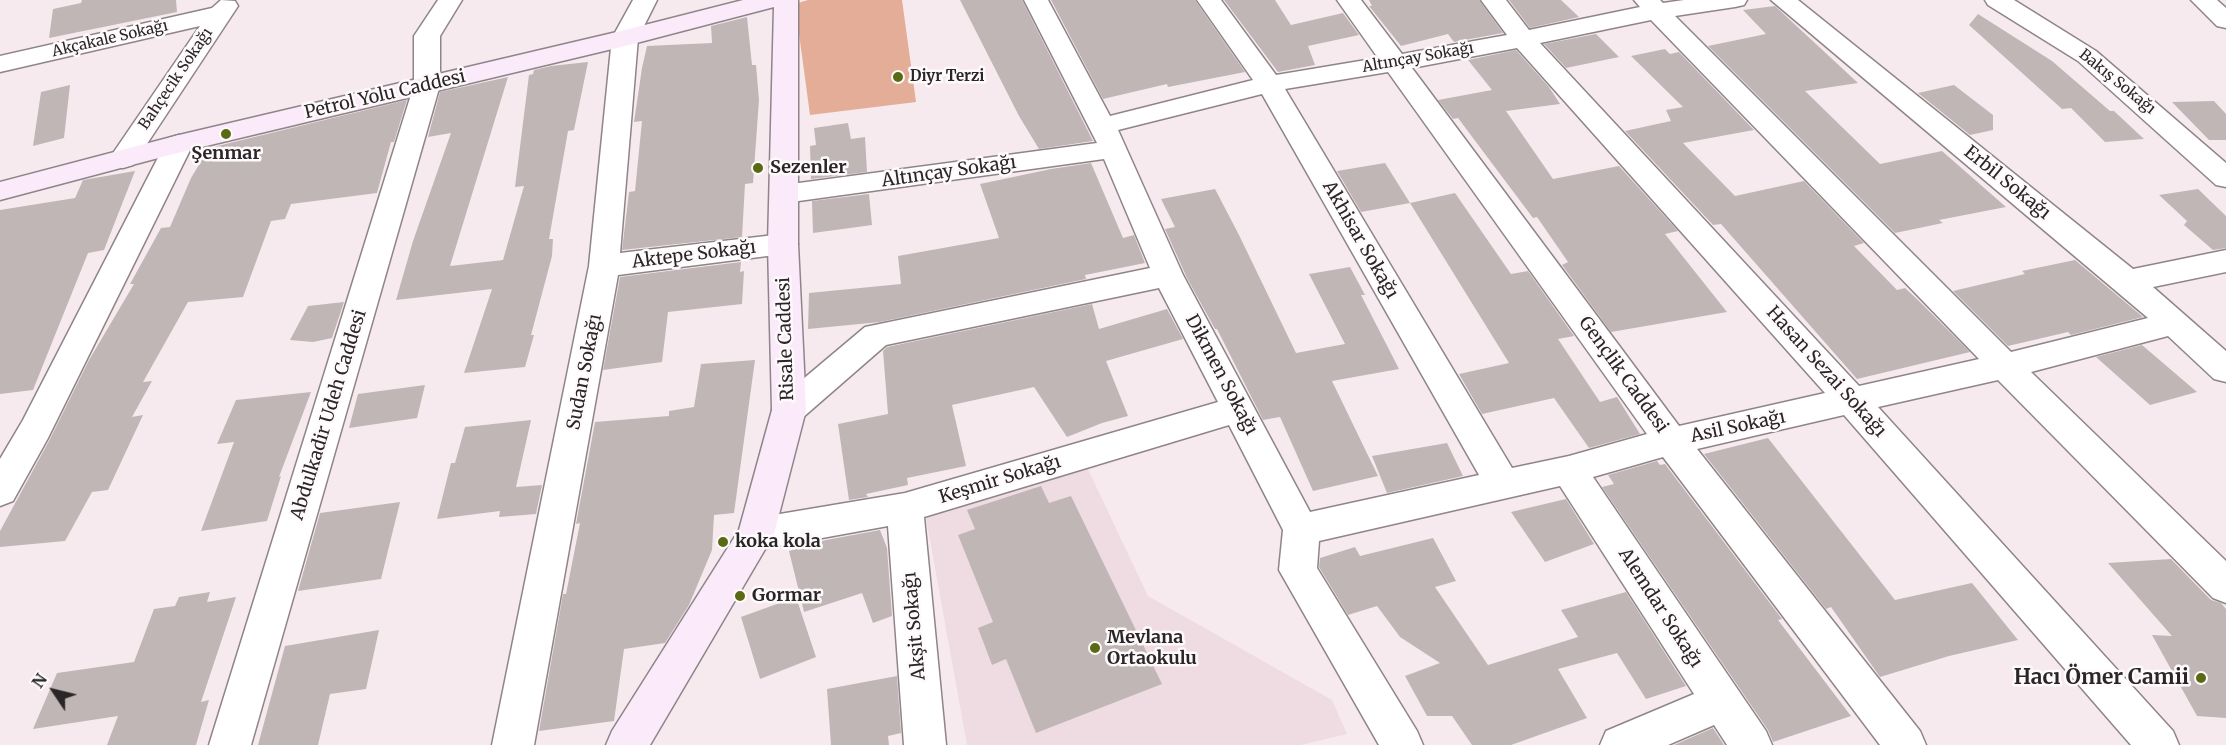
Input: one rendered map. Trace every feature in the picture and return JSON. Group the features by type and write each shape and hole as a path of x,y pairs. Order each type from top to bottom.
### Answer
{"main road":[{"name":"Petrol Yolu Caddesi","path":"0,174 178,144 427,78 634,19 721,0"},
{"name":"Petrol Yolu Caddesi","path":"634,19 771,0"},
{"name":"Risale Caddesi","path":"627,745 756,534 789,410 783,244 786,0"},
{"name":"Petrol Yolu Caddesi","path":"0,191 128,151 427,78"}],"street":[{"name":"Abdulkadir Udeh Caddesi","path":"230,745 427,78 427,36 450,0"},
{"name":"Dikmen Sokağı","path":"1036,0 1108,137 1168,275 1240,409 1301,530"},
{"name":"Akhisar Sokağı","path":"1209,0 1269,84 1503,485"},
{"name":"Gençlik Caddesi","path":"1349,0 1671,441 1905,745"},
{"name":"Hasan Sezai Sokağı","path":"1493,0 1522,38 1853,402 2158,745"},
{"name":"Altınçay Sokağı","path":"784,194 1108,137 1269,84 1457,53 1652,5 1736,0"},
{"name":"Erbil Sokağı","path":"1783,0 2127,281 2226,370"},
{"name":"Bakış Sokağı","path":"1997,0 2087,56 2226,178"},
{"path":"2202,0 2226,21"},
{"path":"1652,5 2005,366 2226,586"},
{"name":"Akçakale Sokağı","path":"0,64 226,7"},
{"name":"Bahçecik Sokağı","path":"128,151 226,7"},
{"name":"Sudan Sokağı","path":"513,745 594,328 604,266 634,19"},
{"path":"0,490 36,428 178,144"},
{"name":"Aktepe Sokağı","path":"604,266 783,244"},
{"path":"2127,281 2226,261"},
{"path":"789,410 876,334 1168,275"},
{"name":"Asil Sokağı","path":"1301,530 1569,470 1671,441 1853,402 2174,323"},
{"name":"Keşmir Sokağı","path":"756,534 905,508 1240,409"},
{"name":"Alemdar Sokağı","path":"1569,470 1751,745"},
{"name":"Akşit Sokağı","path":"905,508 925,745"},
{"path":"1301,530 1298,570 1402,745"},
{"path":"1622,745 1721,702"}],"shaded area":[{"path":"808,0 902,0 916,102 810,115 795,4"},
{"name":"Mevlana Ortaokulu","path":"1087,467 1148,596 1332,700 1347,734 1301,745 967,745 926,518"}],"building":[{"path":"82,0 176,0 177,12 49,38 53,9 81,3"},
{"path":"960,0 1022,0 1093,141 1039,149 1019,116"},
{"path":"1051,0 1195,0 1245,72 1168,87 1167,84 1103,99"},
{"path":"1224,0 1275,0 1291,25 1343,13 1359,35 1308,46 1315,65 1278,72"},
{"path":"1369,0 1479,0 1503,33 1454,42 1448,34 1401,46 1369,6 1372,6"},
{"path":"1509,0 1561,0 1579,17 1530,28"},
{"path":"1775,6 1858,83 1805,91 1880,164 1942,151 2006,207 1939,220 1943,223 1895,233 1708,46 1766,34 1743,10"},
{"path":"1978,14 2052,61 2110,111 2114,111 2144,139 2105,142 2071,108 2062,109 1969,25"},
{"path":"747,17 752,65 756,65 759,100 753,183 745,184 742,237 622,250 629,192 635,191 642,121 634,122 647,46 712,43 711,26"},
{"path":"1596,34 1619,57 1566,68 1544,44"},
{"path":"1665,49 1670,54 1679,52 1754,130 1683,143 1735,196 1804,181 1864,243 1854,246 1897,290 1905,288 1970,352 1857,379 1721,224 1713,225 1625,131 1671,121 1666,110 1683,107 1631,56"},
{"path":"1516,50 1549,87 1560,104 1506,111 1553,179 1619,166 1678,231 1665,234 1727,312 1611,332 1562,265 1568,262 1537,217 1533,218 1458,118 1453,119 1438,100 1492,90 1468,60"},
{"path":"588,62 574,130 568,131 549,239 553,239 552,256 525,367 464,373 492,289 396,300 413,241 451,133 428,137 440,92 508,77 450,266 503,260 524,186 515,187 529,75 533,74 534,70 551,66"},
{"path":"70,85 64,138 33,146 41,92"},
{"path":"1954,85 1993,115 1993,130 1970,135 1918,93"},
{"path":"407,100 394,142 391,142 377,193 291,204 285,219 271,221 243,297 188,302 143,382 152,381 132,417 143,415 108,490 92,492 65,541 0,547 0,531 50,439 89,360 134,284 130,284 161,228 170,227 191,178 209,148"},
{"path":"2214,101 2226,114 2226,140 2209,140 2172,102"},
{"path":"848,123 851,139 865,137 867,172 811,179 810,146 816,145 814,128"},
{"path":"1091,163 1123,238 1134,235 1145,263 1085,275 1086,279 880,322 808,329 809,293 901,284 898,256 999,238 980,184"},
{"path":"1385,163 1410,203 1361,212 1337,171"},
{"path":"135,171 104,250 88,253 33,390 0,394 0,210 75,198 83,180"},
{"path":"1215,189 1296,353 1345,344 1309,274 1350,267 1365,295 1361,295 1399,369 1332,381 1378,476 1313,491 1280,417 1263,420 1217,329 1187,278 1165,229 1175,227 1161,199"},
{"path":"2198,189 2226,216 2226,248 2213,250 2184,225 2187,221 2159,195"},
{"path":"1455,193 1511,274 1528,271 1574,336 1558,339 1600,402 1617,397 1640,434 1589,448 1554,398 1482,414 1459,374 1509,363 1410,203"},
{"path":"869,194 872,225 813,233 812,201"},
{"path":"2075,260 2143,317 2071,335 2068,332 2008,346 1953,291 2025,274 2022,271"},
{"path":"741,262 740,272 744,271 742,304 668,312 662,362 603,370 620,277"},
{"path":"344,302 332,338 313,342 290,340 308,306"},
{"path":"1092,304 1099,329 1167,309 1183,339 1106,361 1128,416 1102,423 1067,437 1034,387 952,405 966,466 907,478 908,485 849,500 838,424 888,414 883,351 887,347"},
{"path":"2142,345 2197,392 2150,405 2096,357"},
{"path":"755,360 734,513 714,515 712,550 689,605 665,643 624,649 614,721 539,731 563,594 566,594 580,523 576,524 595,422 669,416 669,411 694,407 701,364"},
{"path":"425,385 417,418 349,428 358,394"},
{"path":"311,392 279,477 281,476 267,521 201,531 234,442 217,444 236,400"},
{"path":"531,420 516,487 542,485 536,514 499,517 500,511 437,519 451,463 455,463 465,427"},
{"path":"1768,438 1895,600 1972,583 2018,640 1949,656 1880,677 1831,607 1826,609 1704,454"},
{"path":"1447,443 1463,476 1387,493 1372,456"},
{"path":"1657,461 1660,465 1665,464 1782,619 1778,620 1851,716 1773,742 1768,730 1602,487 1614,484 1608,475"},
{"path":"1041,486 1049,503 1071,496 1162,684 1036,733 1006,659 992,665 978,628 993,622 958,535 975,529 967,510"},
{"path":"1566,499 1594,544 1545,562 1511,512"},
{"path":"400,502 381,579 298,591 320,513"},
{"path":"880,530 887,548 892,616 873,623 862,593 804,612 789,551 826,540"},
{"path":"1433,538 1456,581 1435,587 1488,665 1578,637 1561,610 1626,592 1686,686 1646,699 1617,653 1558,669 1587,718 1511,745 1472,745 1452,716 1427,716 1405,676 1440,663 1400,637 1377,606 1348,615 1319,567 1320,558 1355,547 1360,556"},
{"path":"2171,559 2211,600 2221,603 2226,609 2226,718 2197,716 2152,635 2172,636 2108,563"},
{"path":"210,592 207,602 236,597 201,702 209,700 196,745 107,745 118,716 33,729 57,673 134,662 154,609 175,606 179,597"},
{"path":"796,597 816,657 760,679 741,617"},
{"path":"379,630 366,689 330,694 318,745 258,745 285,646"},
{"path":"897,676 901,733 888,736 889,745 831,745 827,689"},
{"path":"1713,728 1724,745 1674,745"}],"place":[{"name":"Diyr Terzi","path":"898,77"},
{"name":"Şenmar","path":"226,134"},
{"name":"Sezenler","path":"758,168"},
{"name":"koka kola","path":"723,542"},
{"name":"Gormar","path":"740,596"},
{"name":"Mevlana Ortaokulu","path":"1095,648"},
{"name":"Hacı Ömer Camii","path":"2201,678"}]}
